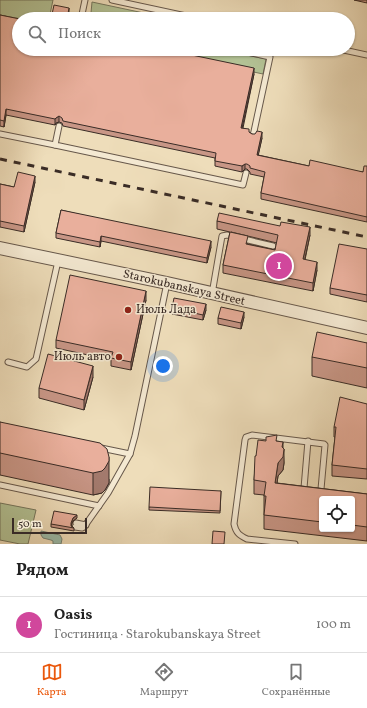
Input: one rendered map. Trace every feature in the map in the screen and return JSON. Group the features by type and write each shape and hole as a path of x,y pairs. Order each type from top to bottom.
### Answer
{"street":[{"name":"Starokubanskaya Street","path":"0,248 167,283 367,328"}],"lane":[{"path":"82,12 85,0"},
{"path":"112,0 168,12"},
{"path":"355,52 367,55"},
{"path":"253,136 270,57 266,56"},
{"path":"55,145 59,126"},
{"path":"0,134 243,185 246,173"},
{"path":"212,294 222,236 226,235 274,246"},
{"path":"8,362 27,366 36,359 58,260"},
{"path":"75,525 82,528 86,525 108,493 130,454 167,283"},
{"path":"295,544 247,539 235,530 234,524 246,437 252,435 324,444 321,489"},
{"path":"304,488 308,441"},
{"path":"99,448 130,454"},
{"path":"0,485 98,506"}],"shaded area":[{"path":"0,0 53,0 50,12 12,12 12,17 0,15"},
{"path":"92,2 139,12 91,12"},
{"path":"179,56 251,56 266,59 263,74"},
{"path":"0,503 36,510 28,544 0,540"},
{"path":"41,531 60,535 62,539 61,544 53,544 53,541 43,538"}],"building":[{"path":"54,5 69,8 68,12 52,12"},
{"path":"0,15 12,17 12,56 197,56 254,68 241,128 249,129 249,132 252,134 255,134 257,131 262,132 257,155 309,166 310,160 363,172 364,166 367,166 367,217 261,193 265,172 250,168 247,164 242,166 215,161 216,153 63,121 59,116 55,119 6,109 4,121 0,120"},
{"path":"18,172 35,176 24,226 0,221 0,184 14,187"},
{"path":"61,210 211,241 207,258 101,236 100,242 56,233"},
{"path":"219,213 280,226 281,222 310,227 303,259 317,262 313,283 223,265 230,232 248,236 246,244 275,250 278,235 217,221"},
{"path":"339,244 367,249 367,295 330,288"},
{"path":"70,275 146,291 131,362 111,358 113,352 56,340"},
{"path":"174,298 206,304 203,315 172,308"},
{"path":"221,307 244,312 241,323 218,318"},
{"path":"317,332 367,343 367,368 312,357"},
{"path":"48,354 93,366 84,400 39,388"},
{"path":"340,397 367,404 367,469 332,465 336,427 334,427"},
{"path":"0,422 100,443 107,449 109,461 102,471 93,473 0,453"},
{"path":"277,435 276,441 283,442 283,457 278,463 275,483 367,494 367,527 355,525 355,496 319,496 319,522 264,515 266,482 254,480 255,456 258,440 266,441 266,437"},
{"path":"150,487 221,491 220,511 149,507"},
{"path":"54,511 77,515 73,518 71,523 71,526 74,528 51,524"},
{"path":"213,531 225,532 224,544 212,544"}],"railway":[{"path":"0,159 367,237"}],"place":[{"name":"Oasis","path":"279,266"},
{"name":"Июль Лада","path":"128,310"},
{"name":"Июль авто","path":"119,357"}]}
